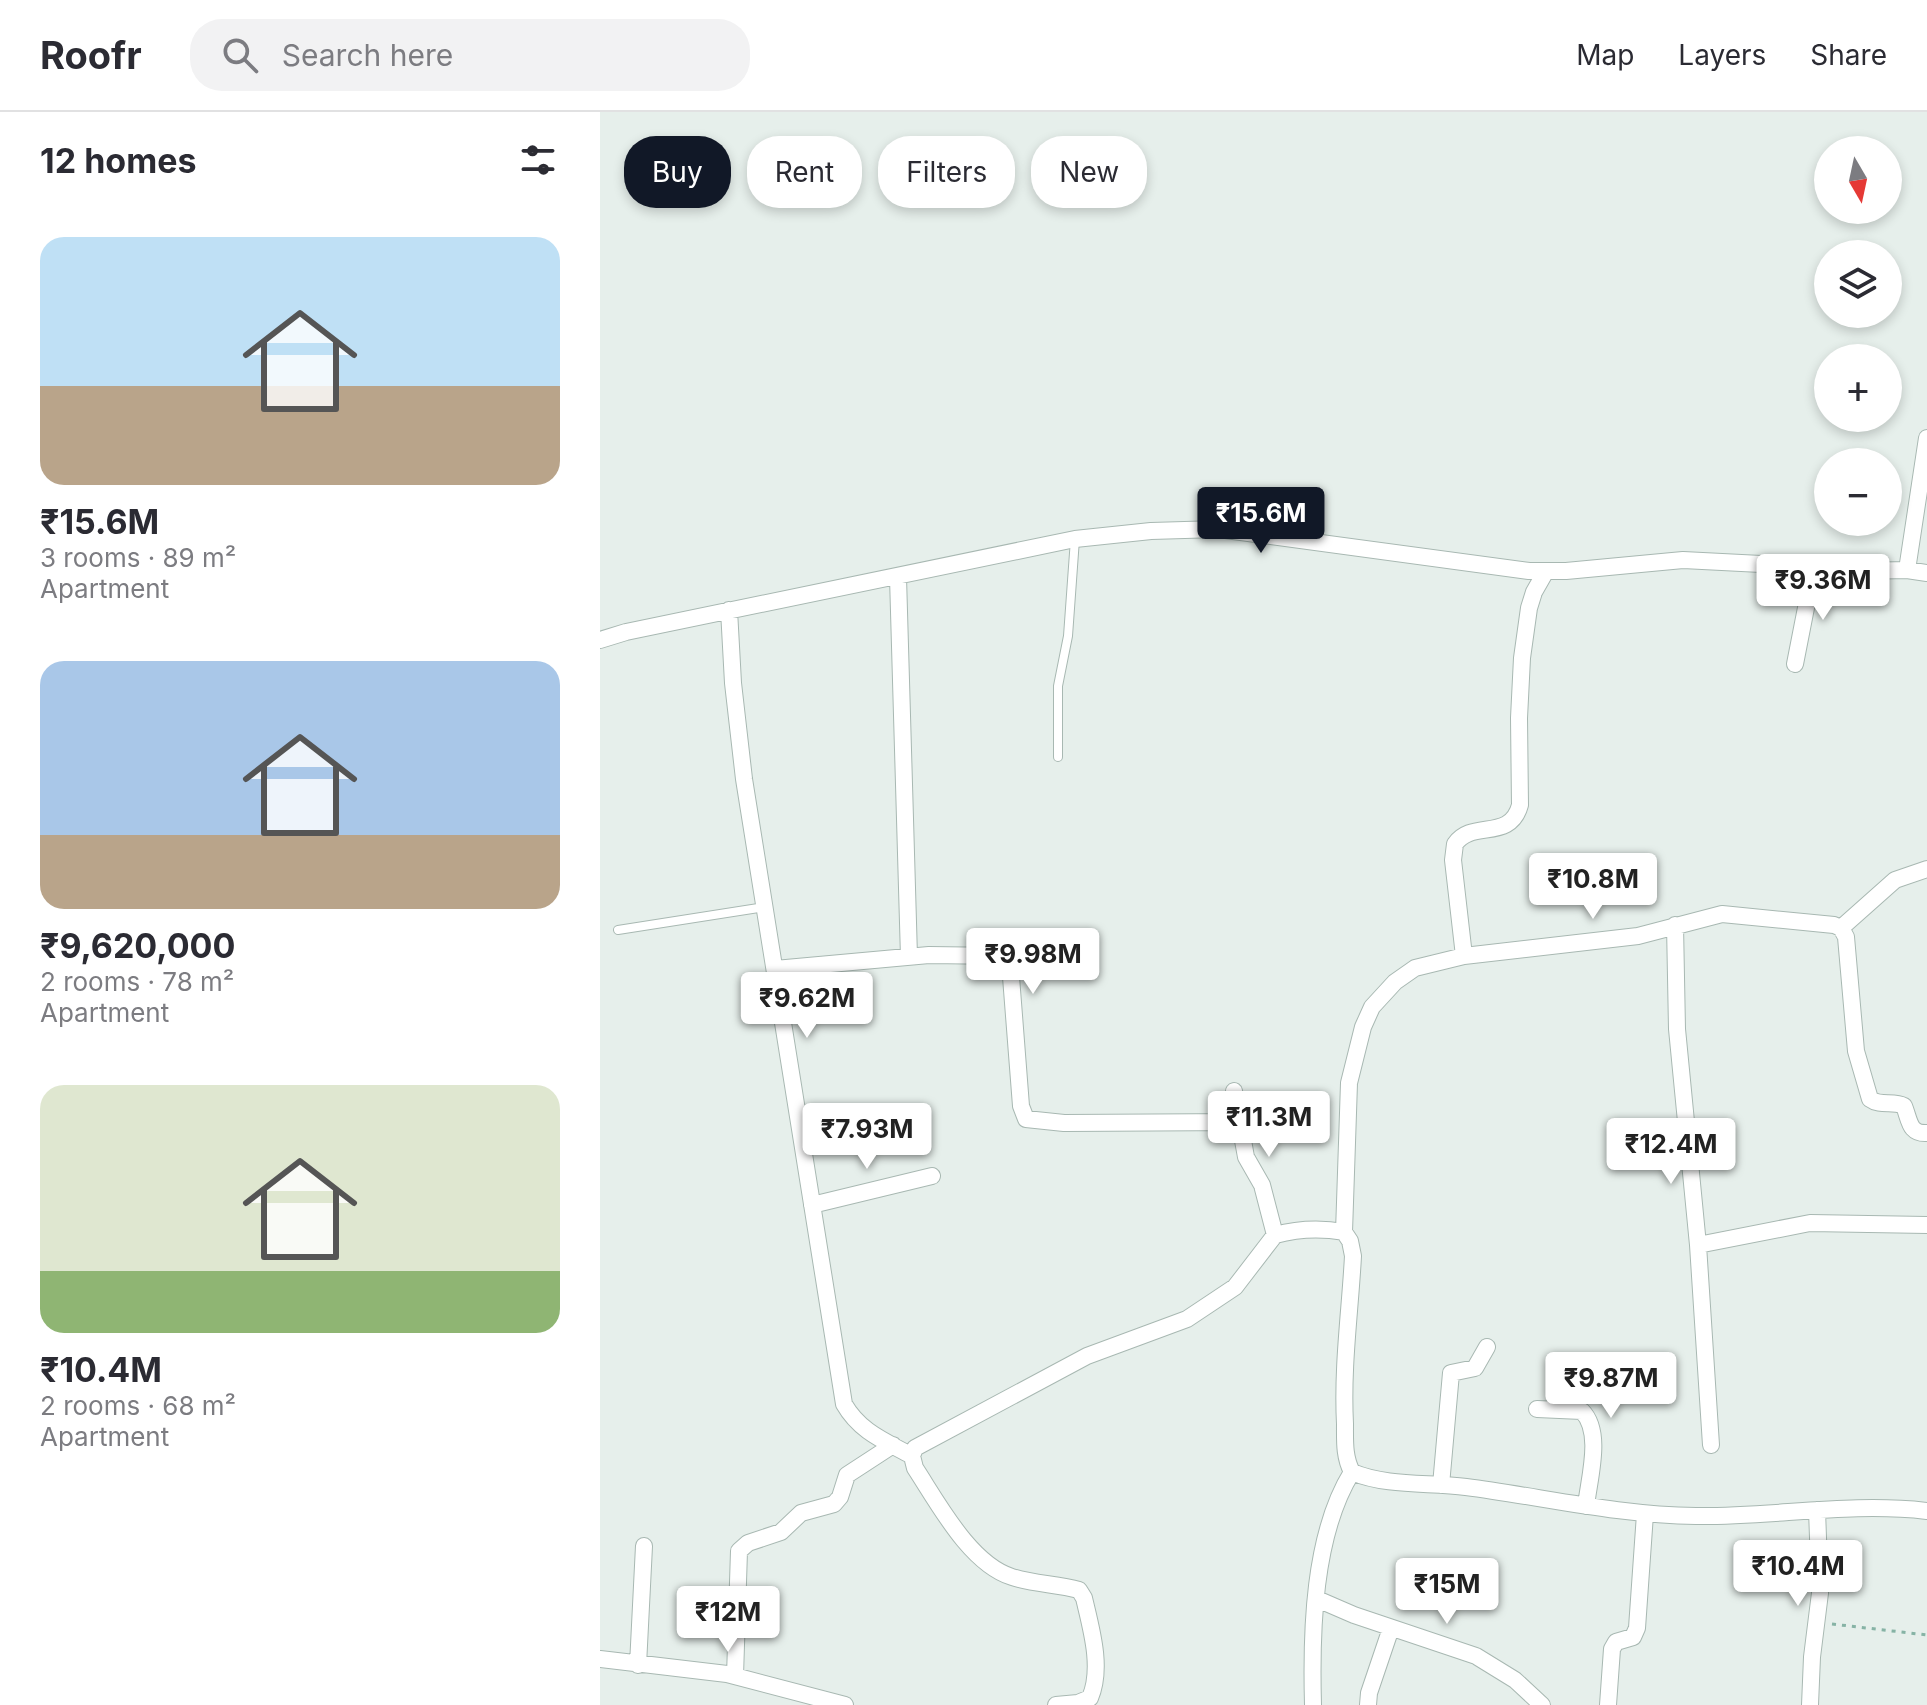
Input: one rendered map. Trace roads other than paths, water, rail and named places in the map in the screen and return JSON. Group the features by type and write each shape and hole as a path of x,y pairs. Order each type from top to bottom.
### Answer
{"street":[{"path":"1907,570 1927,438"},
{"path":"600,640 729,610 1075,539 1151,531 1218,529 1546,571 1683,560 1761,564 1813,572 1907,570 1927,573"},
{"path":"1464,956 1453,860 1455,844 1466,834 1506,826 1518,814 1522,658 1529,608 1546,571"},
{"path":"1795,664 1813,572"},
{"path":"898,577 909,957"},
{"path":"729,610 733,683 744,779 798,1100 844,1404 853,1419 869,1434 912,1456"},
{"path":"1841,928 1895,880 1927,869"},
{"path":"1336,1230 1349,1083 1363,1027 1372,1007 1395,982 1415,968 1464,956 1638,936 1722,914 1834,925 1841,928 1846,937 1856,1051 1870,1099 1875,1103 1897,1102 1904,1106 1912,1130 1917,1134 1927,1133"},
{"path":"1675,925 1677,1029 1698,1245 1711,1445"},
{"path":"775,969 909,957 981,955 1007,959 1011,972 1021,1106 1026,1119 1064,1123 1240,1122"},
{"path":"1234,1091 1246,1157 1262,1185 1275,1235"},
{"path":"812,1205 932,1176"},
{"path":"1698,1245 1825,1222 1927,1225"},
{"path":"1056,1705 1090,1701 1096,1684 1088,1616 1079,1590 1012,1577 990,1567 977,1555 915,1468 912,1456 915,1448 1087,1356 1187,1319 1206,1308 1245,1277 1275,1235 1336,1230 1350,1241 1353,1256 1343,1376 1345,1450 1352,1472 1378,1480 1441,1485 1645,1514 1716,1516 1889,1508 1927,1511"},
{"path":"1441,1485 1451,1373 1475,1368 1487,1347"},
{"path":"1537,1409 1582,1411 1589,1418 1593,1439 1586,1506"},
{"path":"735,1676 739,1551 748,1543 781,1532 801,1513 834,1504 840,1497 847,1475 893,1445"},
{"path":"1313,1705 1312,1641 1327,1527 1337,1498 1352,1472"},
{"path":"1810,1705 1820,1593 1817,1510"},
{"path":"1608,1705 1612,1649 1616,1642 1633,1637 1637,1628 1645,1514"},
{"path":"638,1665 644,1546"},
{"path":"1317,1599 1476,1656 1494,1665 1542,1705"},
{"path":"1368,1705 1374,1676 1391,1628"},
{"path":"600,1659 735,1676 793,1698 845,1705"}],"lane":[{"path":"1058,757 1058,686 1068,636 1075,539"},
{"path":"618,930 765,907"}]}
